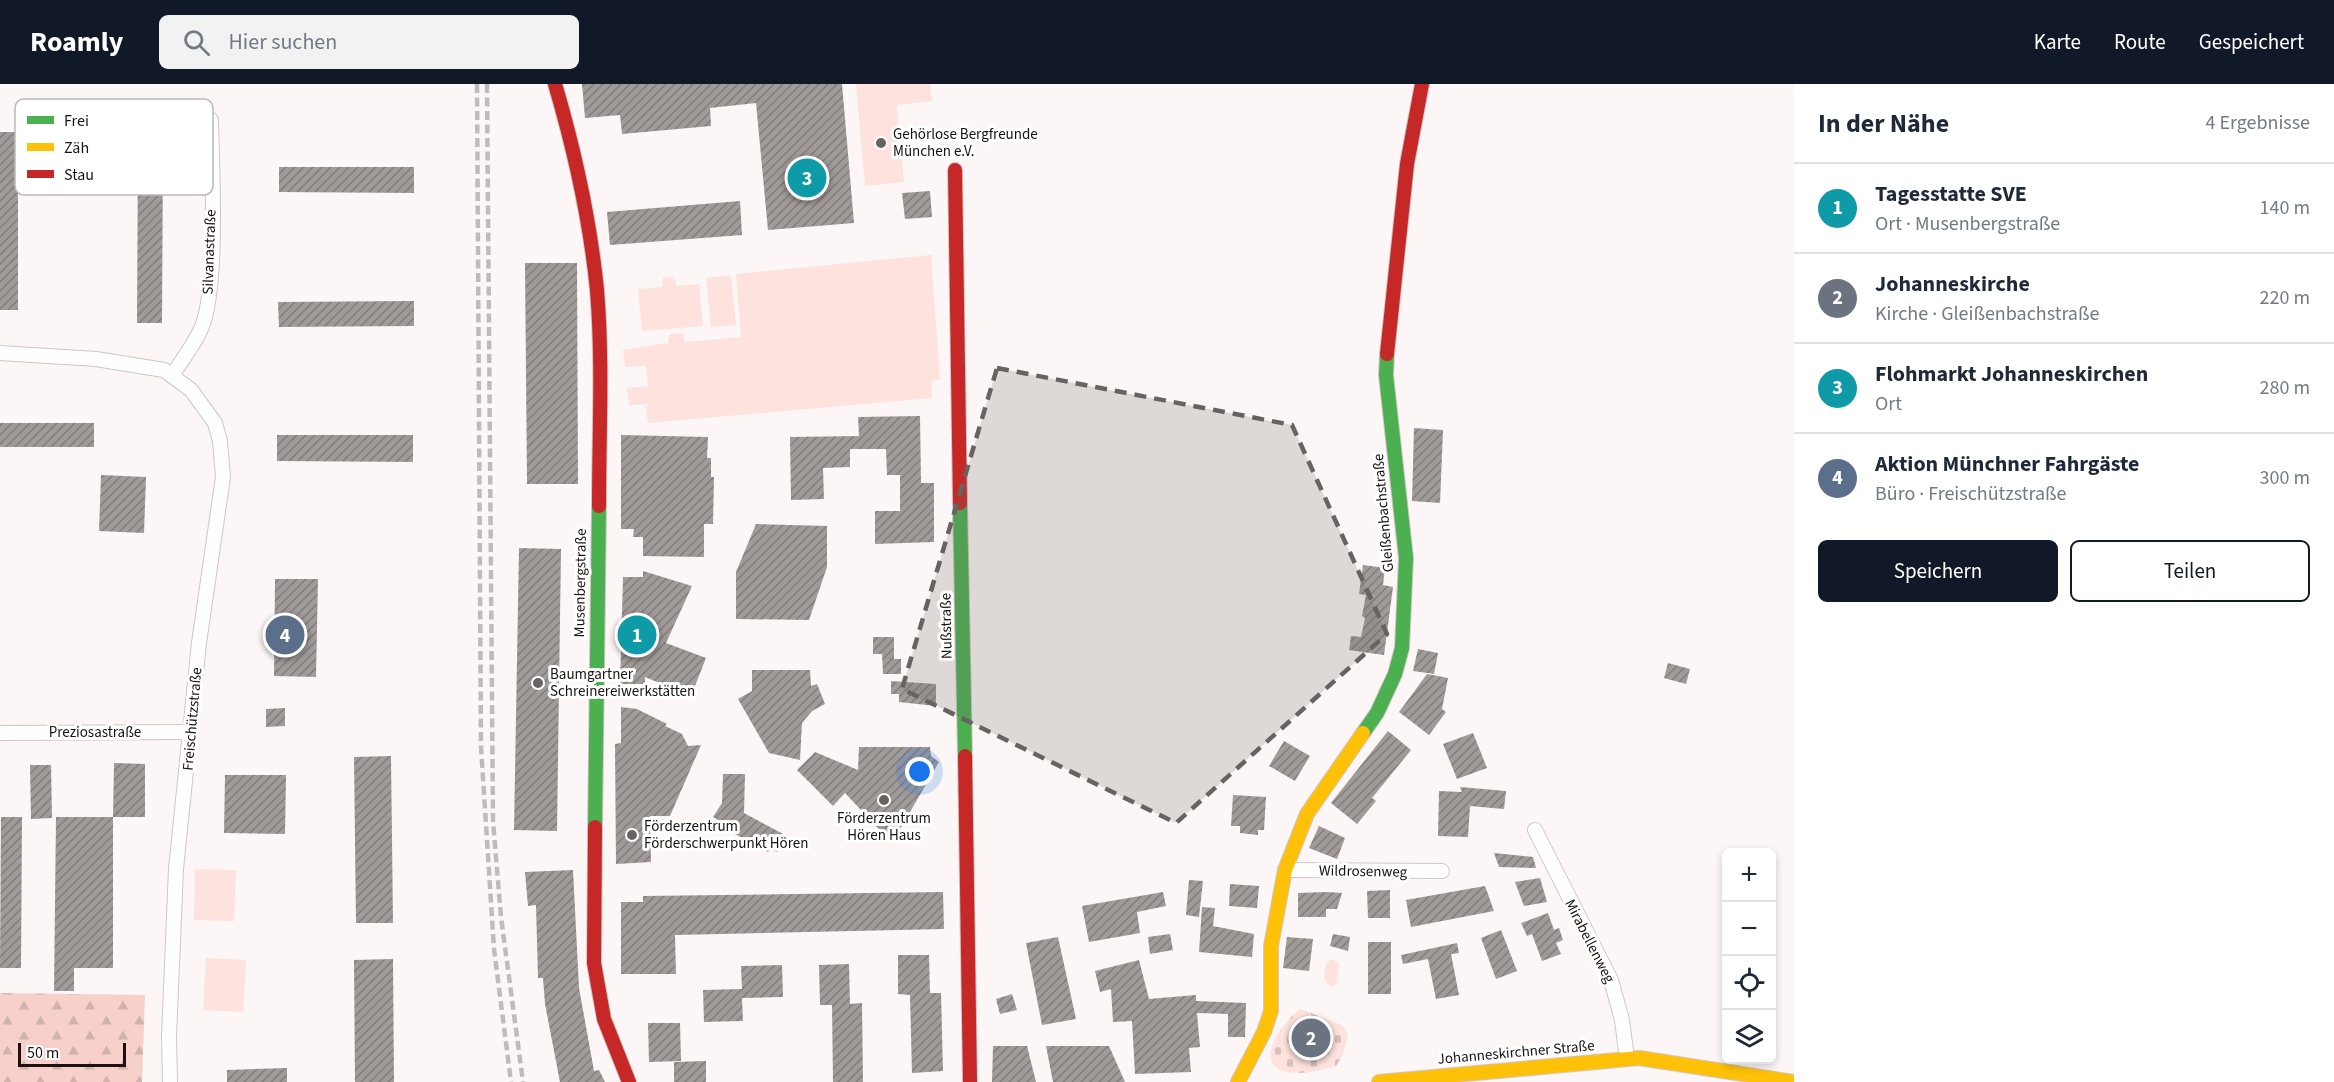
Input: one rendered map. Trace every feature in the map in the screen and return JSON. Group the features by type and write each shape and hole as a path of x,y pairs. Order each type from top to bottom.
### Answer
{"street":[{"name":"Musenbergstraße","path":"555,84 579,167 598,287 600,363 594,963 604,1020 629,1082"},
{"name":"Gleißenbachstraße","path":"1239,1082 1264,1032 1271,1011 1271,946 1285,870 1307,814 1377,712 1395,674 1402,648 1406,558 1386,375 1387,345 1407,164 1422,84"},
{"name":"Nußstraße","path":"955,170 970,1082"},
{"name":"Silvanastraße","path":"173,374 201,330 207,306 210,195"},
{"path":"0,353 96,359 164,370 173,374"},
{"name":"Freischützstraße","path":"170,1082 169,1036 177,869 199,643 223,477 220,441 215,423 191,390 173,374"},
{"name":"Preziosastraße","path":"0,733 191,732"},
{"name":"Mirabellenweg","path":"1535,830 1611,980 1623,1020 1626,1059"},
{"name":"Wildrosenweg","path":"1285,870 1442,871"},
{"name":"Johanneskirchner Straße","path":"1378,1082 1626,1059 1656,1059 1794,1082"}],"highlighted area":[{"path":"997,368 1292,425 1387,634 1176,823 902,689"}],"green space":[{"name":"Gehörlose Bergfreunde München e.V.","path":"856,84 930,84 932,101 897,105 904,182 865,186"},
{"path":"931,255 940,380 931,381 932,398 648,423 646,407 649,404 629,405 627,388 648,386 646,366 625,367 623,350 668,343 670,334 683,333 685,342 741,337 736,274"},
{"path":"731,275 736,325 711,327 706,278"},
{"path":"674,277 677,286 699,284 703,326 642,331 638,289 662,287 663,278"},
{"path":"195,869 236,870 234,921 194,920"},
{"path":"206,958 246,960 243,1012 203,1010"},
{"path":"1332,959 1339,963 1337,983 1333,986 1328,985 1324,978 1326,963"},
{"path":"0,993 145,995 142,1082 0,1082"},
{"path":"1300,1009 1342,1025 1348,1036 1343,1055 1336,1066 1299,1073 1283,1071 1274,1065 1271,1057 1276,1037 1283,1026"}],"building":[{"path":"582,84 842,84 854,223 768,230 756,103 710,108 711,126 622,134 620,115 585,118"},
{"path":"0,132 15,132 15,195 18,195 18,310 0,310"},
{"path":"279,167 414,167 414,193 279,192"},
{"path":"930,191 932,217 905,219 902,193"},
{"path":"138,195 163,195 162,323 137,323"},
{"path":"740,201 742,235 610,245 607,212"},
{"path":"525,263 577,263 578,484 527,484"},
{"path":"414,301 414,326 279,327 278,302"},
{"path":"920,416 921,483 934,483 934,542 875,544 875,511 900,511 900,475 887,475 886,449 850,449 850,467 823,468 824,499 791,500 790,437 859,436 858,417"},
{"path":"0,423 94,423 94,447 0,447"},
{"path":"1414,428 1443,430 1440,503 1412,501"},
{"path":"277,435 413,435 413,462 277,461"},
{"path":"621,435 708,437 707,458 711,458 711,477 714,477 713,524 704,524 704,557 643,556 643,537 633,537 634,529 621,529"},
{"path":"101,475 146,477 144,533 99,531"},
{"path":"756,524 827,526 827,567 809,620 736,619 736,572"},
{"name":"Baumgartner Schreinereiwerkstätten","path":"519,548 561,549 557,831 514,830"},
{"path":"1363,565 1385,568 1383,585 1393,587 1384,655 1349,650 1351,636 1361,637 1365,618 1362,616 1366,595 1359,594"},
{"path":"643,571 692,586 666,643 706,658 691,696 645,677 645,684 620,684 623,577 643,577"},
{"path":"275,579 318,579 316,677 274,676"},
{"path":"873,637 894,637 894,659 901,659 901,674 883,674 882,654 873,654"},
{"path":"1418,649 1438,653 1434,674 1413,671"},
{"path":"1668,663 1690,669 1686,684 1664,678"},
{"path":"752,670 810,670 811,686 817,684 825,704 812,711 802,723 800,760 769,753 738,699 752,691"},
{"path":"1427,674 1448,678 1442,709 1446,712 1429,735 1399,712"},
{"path":"891,681 936,684 936,706 899,702 899,694 891,694"},
{"path":"621,707 637,709 667,724 665,726 682,734 688,746 701,745 670,816 650,816 651,862 616,864 615,744 621,743"},
{"path":"285,708 285,726 266,727 266,709"},
{"path":"1388,731 1411,750 1372,798 1376,801 1357,824 1331,803"},
{"path":"1473,733 1487,768 1457,779 1443,744"},
{"path":"1284,741 1310,756 1295,781 1269,766"},
{"name":"Förderzentrum Hören Haus","path":"859,747 930,747 931,756 939,762 892,843 845,793 833,806 797,770 815,752 858,770"},
{"path":"391,756 393,923 356,923 354,757"},
{"path":"114,763 145,764 145,817 113,817"},
{"path":"30,765 51,765 52,818 31,819"},
{"path":"723,774 745,774 744,813 785,835 777,852 770,848 768,852 724,828 725,824 713,817 722,803"},
{"path":"225,775 286,775 285,834 224,833"},
{"path":"1460,787 1506,791 1504,809 1470,806 1468,837 1438,836 1439,791 1462,792"},
{"path":"1233,795 1266,797 1264,830 1258,830 1258,835 1240,833 1240,826 1231,826"},
{"path":"1,817 22,817 21,968 0,968"},
{"path":"56,817 113,817 113,968 74,968 74,991 54,991"},
{"path":"1319,826 1345,838 1337,859 1309,848"},
{"path":"1494,853 1533,857 1536,868 1499,867"},
{"path":"573,870 579,988 594,1071 599,1070 605,1082 560,1082 545,1004 543,978 538,978 536,905 528,906 525,872"},
{"path":"1540,878 1547,902 1524,906 1515,882"},
{"path":"1189,880 1203,881 1199,917 1186,915"},
{"path":"1230,884 1259,886 1257,908 1229,906"},
{"path":"1485,886 1494,911 1411,927 1406,900"},
{"path":"1390,890 1390,918 1368,918 1367,891"},
{"path":"943,892 944,929 675,935 676,974 621,974 621,902 643,902 643,896"},
{"path":"1163,892 1166,906 1137,912 1140,933 1089,942 1082,906"},
{"path":"1298,893 1342,893 1337,909 1326,909 1326,917 1298,917"},
{"path":"1202,907 1215,908 1213,926 1254,934 1252,957 1199,952"},
{"path":"1548,913 1554,930 1559,928 1563,940 1556,943 1561,954 1542,961 1532,934 1527,936 1521,923"},
{"path":"1501,930 1517,971 1496,979 1481,938"},
{"path":"1170,934 1173,950 1150,954 1148,937"},
{"path":"1333,934 1350,937 1348,951 1330,946"},
{"path":"1058,937 1076,1019 1042,1025 1026,943"},
{"path":"1287,937 1313,939 1309,971 1283,968"},
{"path":"1368,942 1391,942 1391,994 1368,994"},
{"path":"1457,943 1459,953 1451,954 1459,995 1436,999 1428,959 1403,964 1401,955"},
{"path":"898,955 929,955 930,993 941,993 943,1071 912,1073 910,995 898,994"},
{"path":"393,959 394,1082 355,1082 354,960"},
{"path":"1139,960 1149,999 1196,995 1196,1001 1246,1003 1245,1037 1228,1037 1228,1014 1197,1013 1200,1047 1189,1048 1191,1072 1135,1074 1132,1021 1113,1022 1111,989 1100,992 1095,971"},
{"path":"849,964 850,1004 862,1003 863,1082 833,1082 832,1005 820,1005 819,965"},
{"path":"782,965 783,997 742,998 743,1021 704,1022 703,990 742,989 741,966"},
{"path":"1012,994 1017,1010 1000,1014 996,999"},
{"path":"648,1023 680,1023 681,1061 649,1062"},
{"path":"1295,1030 1332,1031 1332,1047 1296,1049"},
{"path":"993,1046 1027,1046 1036,1082 992,1082"},
{"path":"1046,1046 1109,1046 1125,1082 1053,1082"},
{"path":"706,1061 706,1082 674,1082 674,1062"},
{"path":"287,1068 287,1082 227,1082 227,1070"}],"railway":[{"path":"477,84 481,747 494,949 511,1082"},
{"path":"487,84 493,821 501,917 523,1082"}],"traffic: fast":[{"path":"1363,733 1377,713 1395,674 1402,648 1406,558 1386,375 1387,354"},
{"path":"960,503 965,756"},
{"path":"595,827 599,506"}],"traffic: slow":[{"path":"1238,1082 1264,1032 1271,1011 1271,946 1285,870 1307,814 1363,733"},
{"path":"1379,1082 1639,1058 1794,1082"}],"traffic: jam":[{"path":"555,84 581,186 597,290 600,371 599,506"},
{"path":"1387,354 1407,164 1422,84"},
{"path":"955,170 960,503"},
{"path":"965,756 970,1082"},
{"path":"595,827 594,963 604,1019 629,1082"}],"place":[{"name":"Gehörlose Bergfreunde München e.V.","path":"881,143"},
{"name":"Flohmarkt Johanneskirchen","path":"807,178"},
{"name":"Aktion Münchner Fahrgäste","path":"285,635"},
{"name":"Tagesstatte SVE","path":"637,635"},
{"name":"Baumgartner Schreinereiwerkstätten","path":"538,683"},
{"name":"Förderzentrum Hören Haus","path":"884,800"},
{"name":"Förderzentrum Förderschwerpunkt Hören","path":"632,835"},
{"name":"Johanneskirche","path":"1311,1038"}]}
